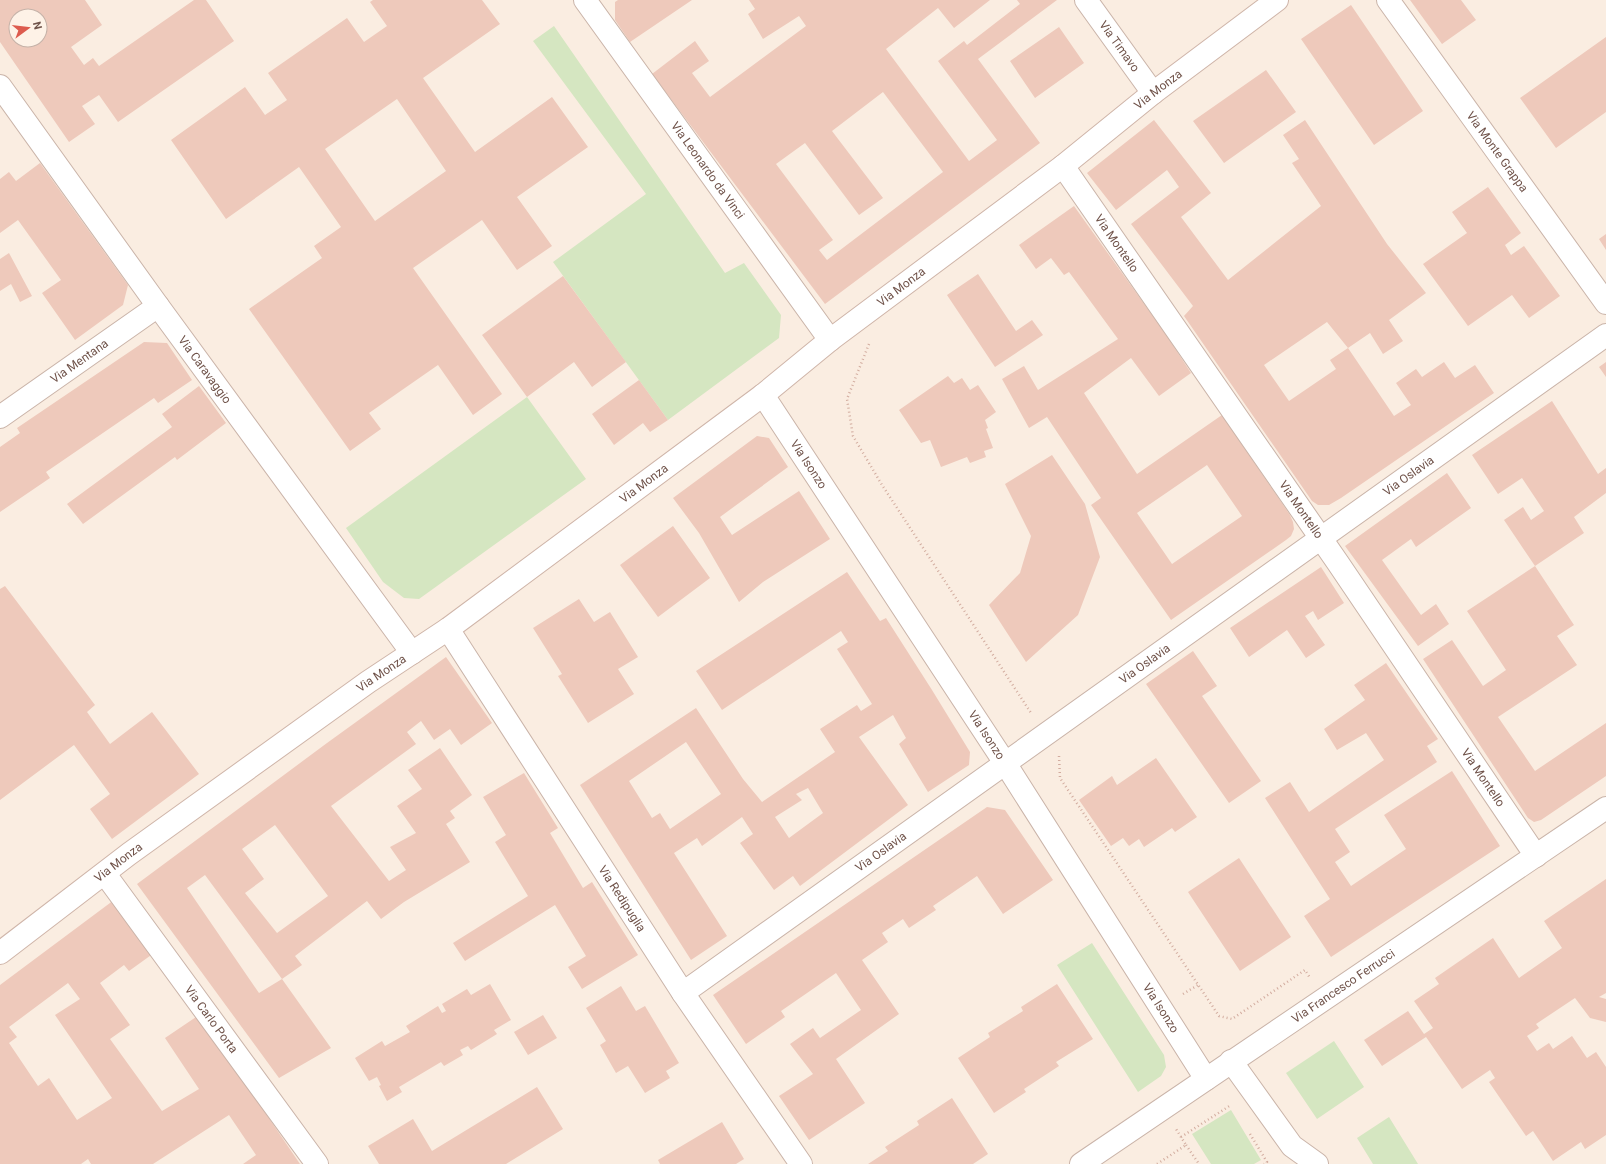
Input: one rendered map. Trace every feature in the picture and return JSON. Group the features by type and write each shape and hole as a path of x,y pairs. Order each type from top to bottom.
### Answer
{"street":[{"name":"Via Timavo","path":"1086,0 1153,93"},
{"name":"Via Monza","path":"0,953 105,874 129,854 337,704 448,630 763,395 830,340 1063,166 1153,93 1277,0"},
{"name":"Via Monte Grappa","path":"1388,0 1606,303"},
{"name":"Via Leonardo da Vinci","path":"588,1 830,340"},
{"name":"Via Caravaggio","path":"0,86 158,306 412,653"},
{"name":"Via Montello","path":"1063,166 1320,538 1536,856"},
{"name":"Via Mentana","path":"0,417 158,306"},
{"name":"Via Oslavia","path":"682,993 1606,335"},
{"name":"Via Isonzo","path":"763,395 1005,763 1206,1079"},
{"name":"Via Redipuglia","path":"448,630 791,1161"},
{"name":"Via Francesco Ferrucci","path":"1081,1164 1606,808"},
{"name":"Via Carlo Porta","path":"105,874 317,1164"},
{"path":"1231,1061 1289,1155 1317,1164"}],"path":[{"path":"858,320 871,339 847,398 853,436 882,485 1059,756 1060,778 1219,1016 1232,1019 1305,970 1324,999"},
{"path":"1181,1136 1231,1104 1235,1111"},
{"path":"1163,1109 1199,1164"},
{"path":"1247,1130 1267,1162 1264,1164"},
{"path":"1157,1164 1186,1144"}],"green space":[{"path":"554,26 725,273 744,263 781,315 779,338 668,420 553,262 646,194 533,41"},
{"path":"527,397 586,479 419,599 404,598 383,582 346,528"},
{"path":"1092,943 1164,1055 1166,1067 1161,1076 1138,1092 1057,965"},
{"path":"1334,1041 1364,1087 1317,1119 1286,1073"},
{"path":"1231,1110 1261,1160 1254,1164 1211,1164 1192,1134"},
{"path":"1389,1117 1418,1164 1373,1164 1357,1138"}],"building":[{"path":"0,0 85,0 102,25 71,47 84,65 93,58 99,66 194,0 206,0 234,41 118,122 99,95 82,106 95,124 69,142 0,42"},
{"path":"373,0 482,0 500,24 423,78 475,152 552,97 588,147 517,197 552,246 517,270 482,220 413,268 502,394 473,415 438,365 369,413 381,429 350,451 249,309 322,258 314,246 341,227 299,167 226,219 171,140 245,87 265,115 287,100 268,73 347,18 364,42 387,26 370,2","holes":["397,99 446,171 375,221 325,149"]},
{"path":"618,0 692,0 630,42 615,20 615,2"},
{"path":"749,0 990,0 954,28 938,8 886,49 969,161 997,140 938,61 964,41 967,45 1020,4 1017,0 1057,0 978,59 1040,143 825,304 652,74 695,41 709,61 692,73 710,97 806,26 799,16 763,39 748,14 755,9","holes":["883,92 943,172 827,260 819,250 833,240 776,164 805,143 859,215 883,198 832,131"]},
{"path":"1410,0 1461,0 1476,20 1442,44"},
{"path":"1351,5 1423,111 1374,145 1301,39"},
{"path":"1059,27 1084,63 1035,98 1010,61"},
{"path":"1606,37 1606,112 1556,148 1520,98"},
{"path":"1266,70 1296,112 1224,163 1193,121"},
{"path":"1154,120 1211,193 1181,217 1228,280 1321,206 1292,163 1299,159 1283,135 1305,120 1387,244 1426,293 1389,320 1403,341 1383,354 1370,333 1348,348 1394,416 1411,405 1396,383 1416,369 1422,377 1444,362 1455,378 1475,365 1494,393 1341,498 1329,505 1318,505 1312,501 1184,316 1193,306 1131,224 1179,187 1167,170 1116,210 1087,173","holes":["1327,322 1348,348 1330,360 1336,369 1289,401 1264,365"]},
{"path":"40,163 128,285 123,305 75,340 42,293 61,280 18,220 0,233 0,179 9,172 16,181"},
{"path":"1488,187 1521,233 1505,245 1511,255 1524,246 1560,296 1529,318 1512,295 1468,326 1423,264 1467,233 1452,212"},
{"path":"1074,206 1165,333 1191,373 1159,396 1131,358 1084,393 1137,474 1222,415 1290,515 1293,522 1294,529 1291,536 1171,620 1091,505 1101,498 1047,417 1029,428 1002,379 1024,366 1038,390 1118,339 1069,272 1064,275 1051,258 1036,269 1019,245","holes":["1207,465 1242,516 1172,564 1137,513"]},
{"path":"1606,234 1606,250 1599,239"},
{"path":"9,253 32,296 20,302 11,284 0,291 0,259"},
{"path":"978,274 1016,331 1032,320 1043,335 995,367 947,295"},
{"path":"563,276 626,362 592,387 574,362 527,397 482,335"},
{"path":"144,342 167,343 192,380 158,403 154,398 46,472 50,478 0,512 0,447 20,433 17,428"},
{"path":"1606,362 1606,377 1599,367"},
{"path":"948,376 954,383 962,378 970,390 978,385 996,412 985,420 988,428 986,429 993,448 984,451 986,457 970,463 967,457 941,467 930,440 921,443 899,410"},
{"path":"639,380 668,420 650,432 643,423 614,445 592,414"},
{"path":"199,386 226,423 177,460 175,457 83,524 67,504 172,427 162,414"},
{"path":"1552,401 1598,474 1606,468 1606,493 1574,517 1584,533 1535,566 1504,520 1523,507 1531,520 1544,511 1522,478 1498,494 1472,455"},
{"path":"757,436 769,438 788,467 720,517 732,535 799,491 830,539 763,582 739,602 699,533 673,498"},
{"path":"1052,455 1085,504 1100,557 1078,615 1026,662 989,605 1020,573 1031,536 1005,484"},
{"path":"1447,473 1471,508 1416,547 1411,539 1382,560 1421,615 1436,604 1449,624 1418,646 1345,546"},
{"path":"673,526 710,578 658,617 620,565"},
{"path":"1535,566 1574,625 1557,636 1577,665 1498,717 1535,771 1606,723 1606,776 1541,820 1534,822 1528,818 1423,659 1452,640 1483,686 1506,670 1467,611"},
{"path":"1321,567 1344,603 1318,620 1313,611 1305,616 1325,645 1306,658 1287,630 1249,657 1230,628"},
{"path":"847,572 880,621 886,618 970,752 969,765 928,792 899,744 906,738 893,715 859,737 908,805 800,886 793,876 774,890 740,843 753,834 742,817 702,846 697,838 674,853 727,936 691,960 580,785 696,708 743,779 762,802 835,752 820,729 857,705 861,711 872,704 837,649 848,642 841,631 722,710 696,671","holes":["686,742 721,794 670,829 660,813 652,818 629,781","808,788 823,813 789,838 775,817 802,800 796,794"]},
{"path":"5,586 95,705 87,712 110,744 152,712 199,774 112,839 90,809 110,794 74,745 0,800 0,589"},
{"path":"579,599 594,622 610,612 638,657 618,669 634,694 588,723 558,676 562,674 533,628"},
{"path":"1193,651 1217,686 1202,696 1261,781 1229,803 1146,684"},
{"path":"446,657 492,723 461,745 450,729 434,740 421,721 407,732 416,744 331,806 389,881 406,870 390,847 416,833 397,806 422,789 408,770 440,748 472,795 450,811 455,818 446,824 470,862 404,902 381,919 367,901 295,956 302,965 282,979 331,1048 279,1078 137,884","holes":["275,825 328,896 277,933 245,893 264,879 242,849","205,875 282,979 259,993 187,888"]},
{"path":"1386,663 1438,739 1427,746 1437,762 1335,829 1350,852 1335,862 1351,886 1406,849 1384,815 1452,771 1500,846 1331,957 1304,916 1330,899 1265,798 1290,782 1309,812 1384,760 1366,733 1337,750 1324,729 1365,700 1354,685"},
{"path":"1156,758 1197,817 1175,832 1172,828 1144,847 1139,839 1129,846 1123,838 1111,846 1079,800 1112,776 1117,785"},
{"path":"524,773 558,828 550,833 583,888 592,882 638,955 582,989 568,967 586,956 555,905 465,961 453,943 528,896 495,842 506,835 483,797"},
{"path":"987,807 1005,810 1053,880 1003,914 977,876 933,906 936,910 909,928 903,919 882,933 888,942 862,960 899,1014 836,1059 865,1103 809,1140 779,1096 813,1074 790,1044 813,1028 820,1038 861,1010 836,973 781,1011 785,1017 746,1044 713,995"},
{"path":"1239,858 1291,937 1240,971 1188,892"},
{"path":"1606,879 1606,993 1599,997 1606,999 1606,1022 1590,1018 1575,998 1536,1024 1539,1028 1527,1036 1537,1051 1549,1043 1553,1049 1572,1036 1587,1058 1596,1052 1606,1067 1606,1135 1585,1149 1581,1142 1553,1161 1533,1131 1526,1136 1489,1082 1495,1078 1490,1070 1462,1089 1426,1037 1382,1066 1364,1040 1408,1011 1424,1034 1433,1028 1414,1001 1439,984 1435,978 1493,938 1519,978 1562,948 1544,921"},
{"path":"114,900 154,953 129,971 124,965 100,983 130,1025 110,1039 162,1111 199,1089 165,1038 199,1015 300,1164 243,1164 256,1155 229,1115 153,1164 91,1164 88,1159 81,1164 0,1164 0,985","holes":["68,983 80,999 55,1015 112,1098 77,1120 49,1078 38,1086 9,1043 17,1037 9,1027"]},
{"path":"490,984 511,1020 494,1030 497,1034 471,1050 468,1046 460,1050 463,1055 444,1066 441,1062 399,1087 402,1092 387,1101 379,1086 381,1085 377,1077 369,1081 355,1058 382,1041 385,1046 410,1032 406,1026 438,1006 442,1013 446,1011 442,1004 467,989 471,995"},
{"path":"1057,984 1093,1039 1056,1062 1059,1066 1024,1089 1026,1092 994,1113 958,1058 990,1037 988,1033 1023,1011 1021,1007"},
{"path":"621,986 636,1011 645,1006 679,1063 666,1071 670,1078 645,1093 628,1066 616,1073 600,1045 606,1041 586,1008"},
{"path":"543,1015 557,1038 528,1055 514,1032"},
{"path":"537,1087 563,1129 506,1164 379,1164 368,1146 413,1119 432,1151"},
{"path":"952,1098 988,1154 973,1164 868,1164 888,1151 885,1147 919,1125 917,1121"},
{"path":"722,1122 744,1159 736,1164 660,1164 658,1160"}]}
